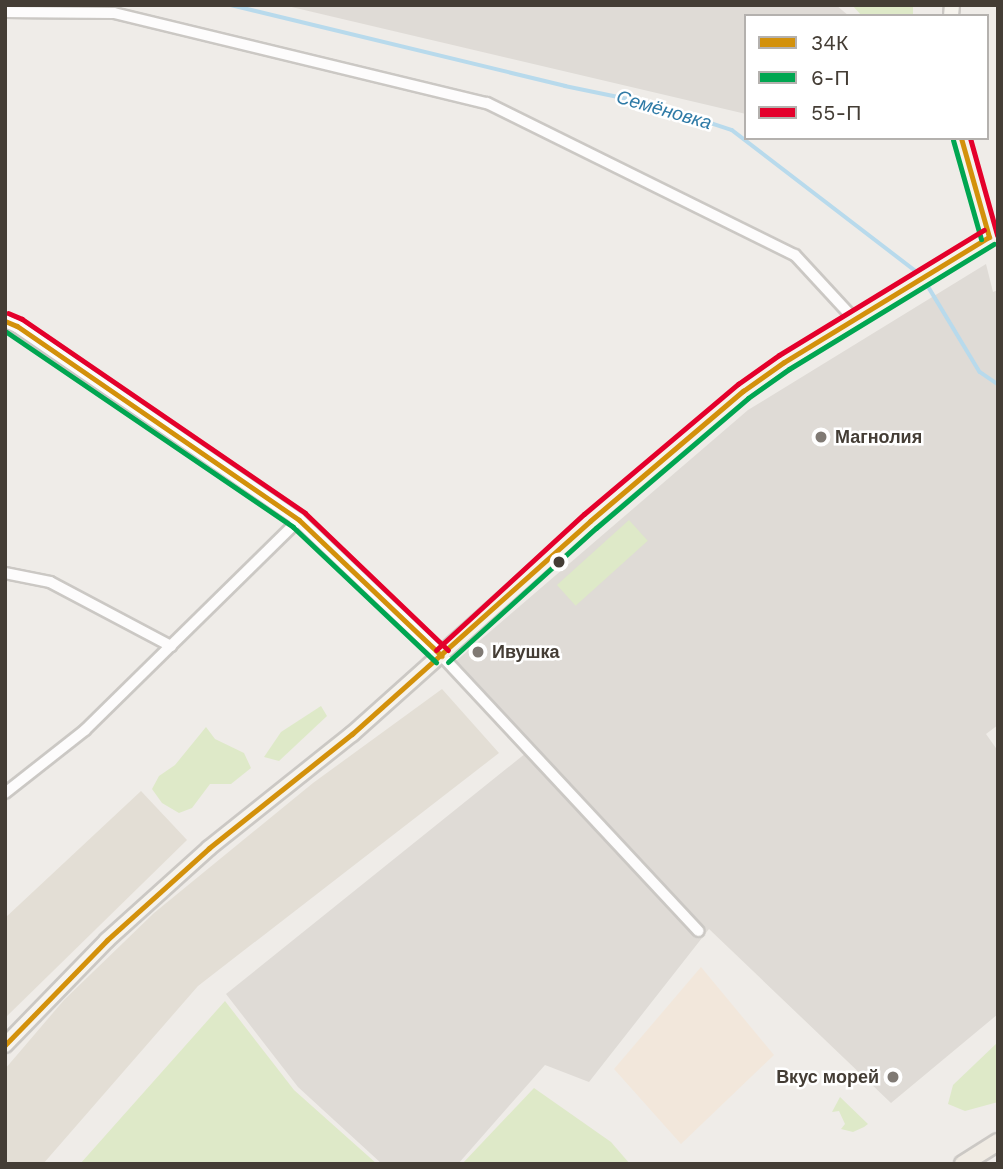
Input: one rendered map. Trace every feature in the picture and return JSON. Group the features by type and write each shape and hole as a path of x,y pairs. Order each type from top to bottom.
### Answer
{"main road":[{"path":"5,1045 107,940 209,848 352,734 590,521 743,391 784,362 993,235 962,140"},
{"path":"963,1164 998,1142"}],"street":[{"path":"5,12 114,13 487,103 795,256 855,318"},
{"path":"5,321 27,333 299,520 442,656 698,931"},
{"path":"5,793 85,730 299,520"},
{"path":"5,573 50,582 171,646"}],"shaded area":[{"path":"283,5 836,5 847,14 744,14 744,114"},
{"path":"986,264 993,292 998,290 998,725 986,734 998,751 998,1014 891,1103 709,929 589,1082 545,1065 458,1164 382,1164 298,1087 226,994 526,753 456,661 748,410"},
{"path":"442,689 499,753 198,986 43,1164 5,1164 5,1069 64,1000 154,913 313,783"},
{"path":"141,791 187,840 5,1018 5,918"},
{"path":"701,967 774,1055 681,1144 614,1069"}],"green space":[{"path":"852,5 913,5 913,14 860,14"},
{"path":"629,520 648,541 576,606 557,585"},
{"path":"321,706 327,716 279,761 264,757 281,732"},
{"path":"206,727 215,739 244,753 251,768 231,784 210,784 192,808 179,813 162,803 152,789 159,776 175,765"},
{"path":"225,1001 294,1090 377,1164 80,1164"},
{"path":"998,1042 998,1102 965,1111 948,1104 953,1085"},
{"path":"534,1088 611,1142 630,1164 462,1164"},
{"path":"840,1097 868,1124 853,1132 841,1129 845,1124 839,1111 832,1112"}],"waterway":[{"name":"Семёновка","path":"231,5 565,86 653,104 732,130 744,139"},
{"name":"Семёновка","path":"745,140 921,275"},
{"name":"Семёновка","path":"925,281 980,372 998,384"}],"transit line":[{"name":"6-П","path":"953,140 981,239"},
{"name":"34К","path":"962,140 989,237"},
{"name":"55-П","path":"971,140 997,235"},
{"name":"55-П","path":"436,650 584,514 738,384 779,355 984,230"},
{"name":"34К","path":"5,1045 107,940 209,848 352,734 590,521 743,391 784,362 989,237"},
{"name":"6-П","path":"448,662 596,528 748,398 789,369 994,244"},
{"name":"55-П","path":"8,313 22,319 305,513 448,650"},
{"name":"34К","path":"5,321 17,326 299,520 442,656"},
{"name":"6-П","path":"5,331 293,527 436,662"}],"place":[{"name":"Магнолия","path":"821,437"},
{"name":"Ивушка","path":"478,652"},
{"name":"Вкус морей","path":"893,1077"}]}
